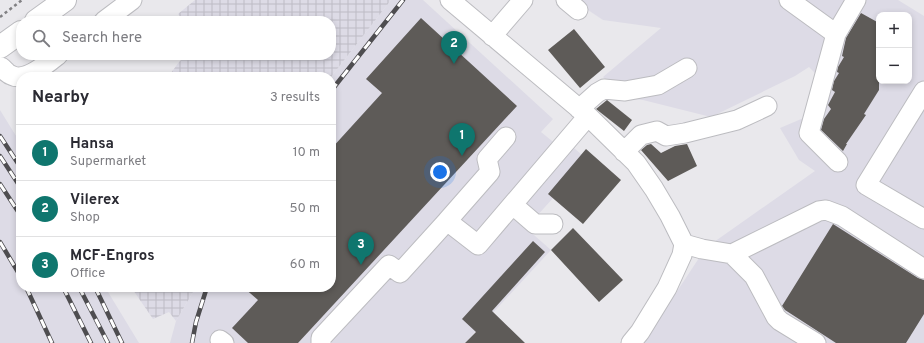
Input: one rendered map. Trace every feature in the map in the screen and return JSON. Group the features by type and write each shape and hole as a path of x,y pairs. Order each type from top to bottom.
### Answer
{"main road":[{"path":"43,16 65,0"},
{"path":"1,57 16,38"}],"lane":[{"path":"111,16 132,0"},
{"path":"450,0 584,113 636,163 670,216 684,244 682,255 667,288 640,332 631,343"},
{"path":"492,36 523,0"},
{"path":"789,0 836,34"},
{"path":"838,162 809,133 836,34 856,0"},
{"path":"1,57 11,76 16,77"},
{"path":"33,72 51,60"},
{"path":"447,221 478,245 513,205 584,113 597,93 604,89 625,91 658,85 687,68"},
{"path":"924,91 866,185 924,219"},
{"path":"624,152 641,135 657,131 666,136 685,133 737,120 766,106"},
{"path":"321,343 321,338 389,265 400,273 447,221 490,172 487,159 506,137"},
{"path":"513,205 535,224 553,224"},
{"path":"732,254 818,211 826,210 842,216 924,269"},
{"path":"684,244 702,249 732,254 754,276 776,317 816,343"}],"path":[{"path":"0,17 22,0"}],"shaded area":[{"path":"195,0 391,0 335,72 172,72 181,60 336,60 336,16 180,16 178,14"},
{"path":"391,0 423,0 553,119 541,132 568,154 574,148 582,155 582,166 526,228 551,250 465,343 170,343 176,321 193,292 336,292 335,72"},
{"path":"573,0 898,0 924,16 924,343 643,343 699,258 714,242 815,171 799,160 780,128 806,117 819,77 809,67 795,76 711,117 643,100 623,98 603,77 661,28 603,20"},
{"path":"0,110 16,136 16,292 108,292 139,343 0,343"},
{"path":"134,292 193,292 176,321 169,312 153,319"}],"building":[{"path":"861,13 876,21 876,84 879,84 879,90 864,114 866,115 846,144 843,151 821,130 824,119 831,109 828,105 835,92 832,90 834,81 839,73 837,72 838,67 844,57 842,56 846,38"},
{"path":"421,18 517,106 298,343 248,343 232,328 258,300 249,292 336,292 336,144 382,93 366,79"},
{"path":"574,29 605,67 580,88 548,50"},
{"path":"607,100 632,120 624,131 596,109"},
{"path":"651,144 661,153 675,146 687,144 697,166 668,181 641,150 647,145"},
{"path":"586,149 621,180 583,224 548,194"},
{"path":"833,224 918,278 924,280 924,314 906,343 836,343 785,310 782,306"},
{"path":"573,228 623,280 599,302 551,250"},
{"path":"533,241 545,252 492,311 525,343 465,343 476,332 462,319"}],"railway":[{"path":"336,85 403,0"},
{"path":"0,136 16,160"},
{"path":"0,156 16,180"},
{"path":"0,184 16,208"},
{"path":"0,242 16,269"},
{"path":"28,292 52,343"},
{"path":"66,292 91,343"},
{"path":"82,292 108,343"},
{"path":"97,292 122,343"},
{"path":"192,343 196,322 205,292"}],"place":[{"name":"Vilerex","path":"454,64"},
{"name":"Hansa","path":"462,156"},
{"name":"MCF-Engros","path":"361,265"}]}
